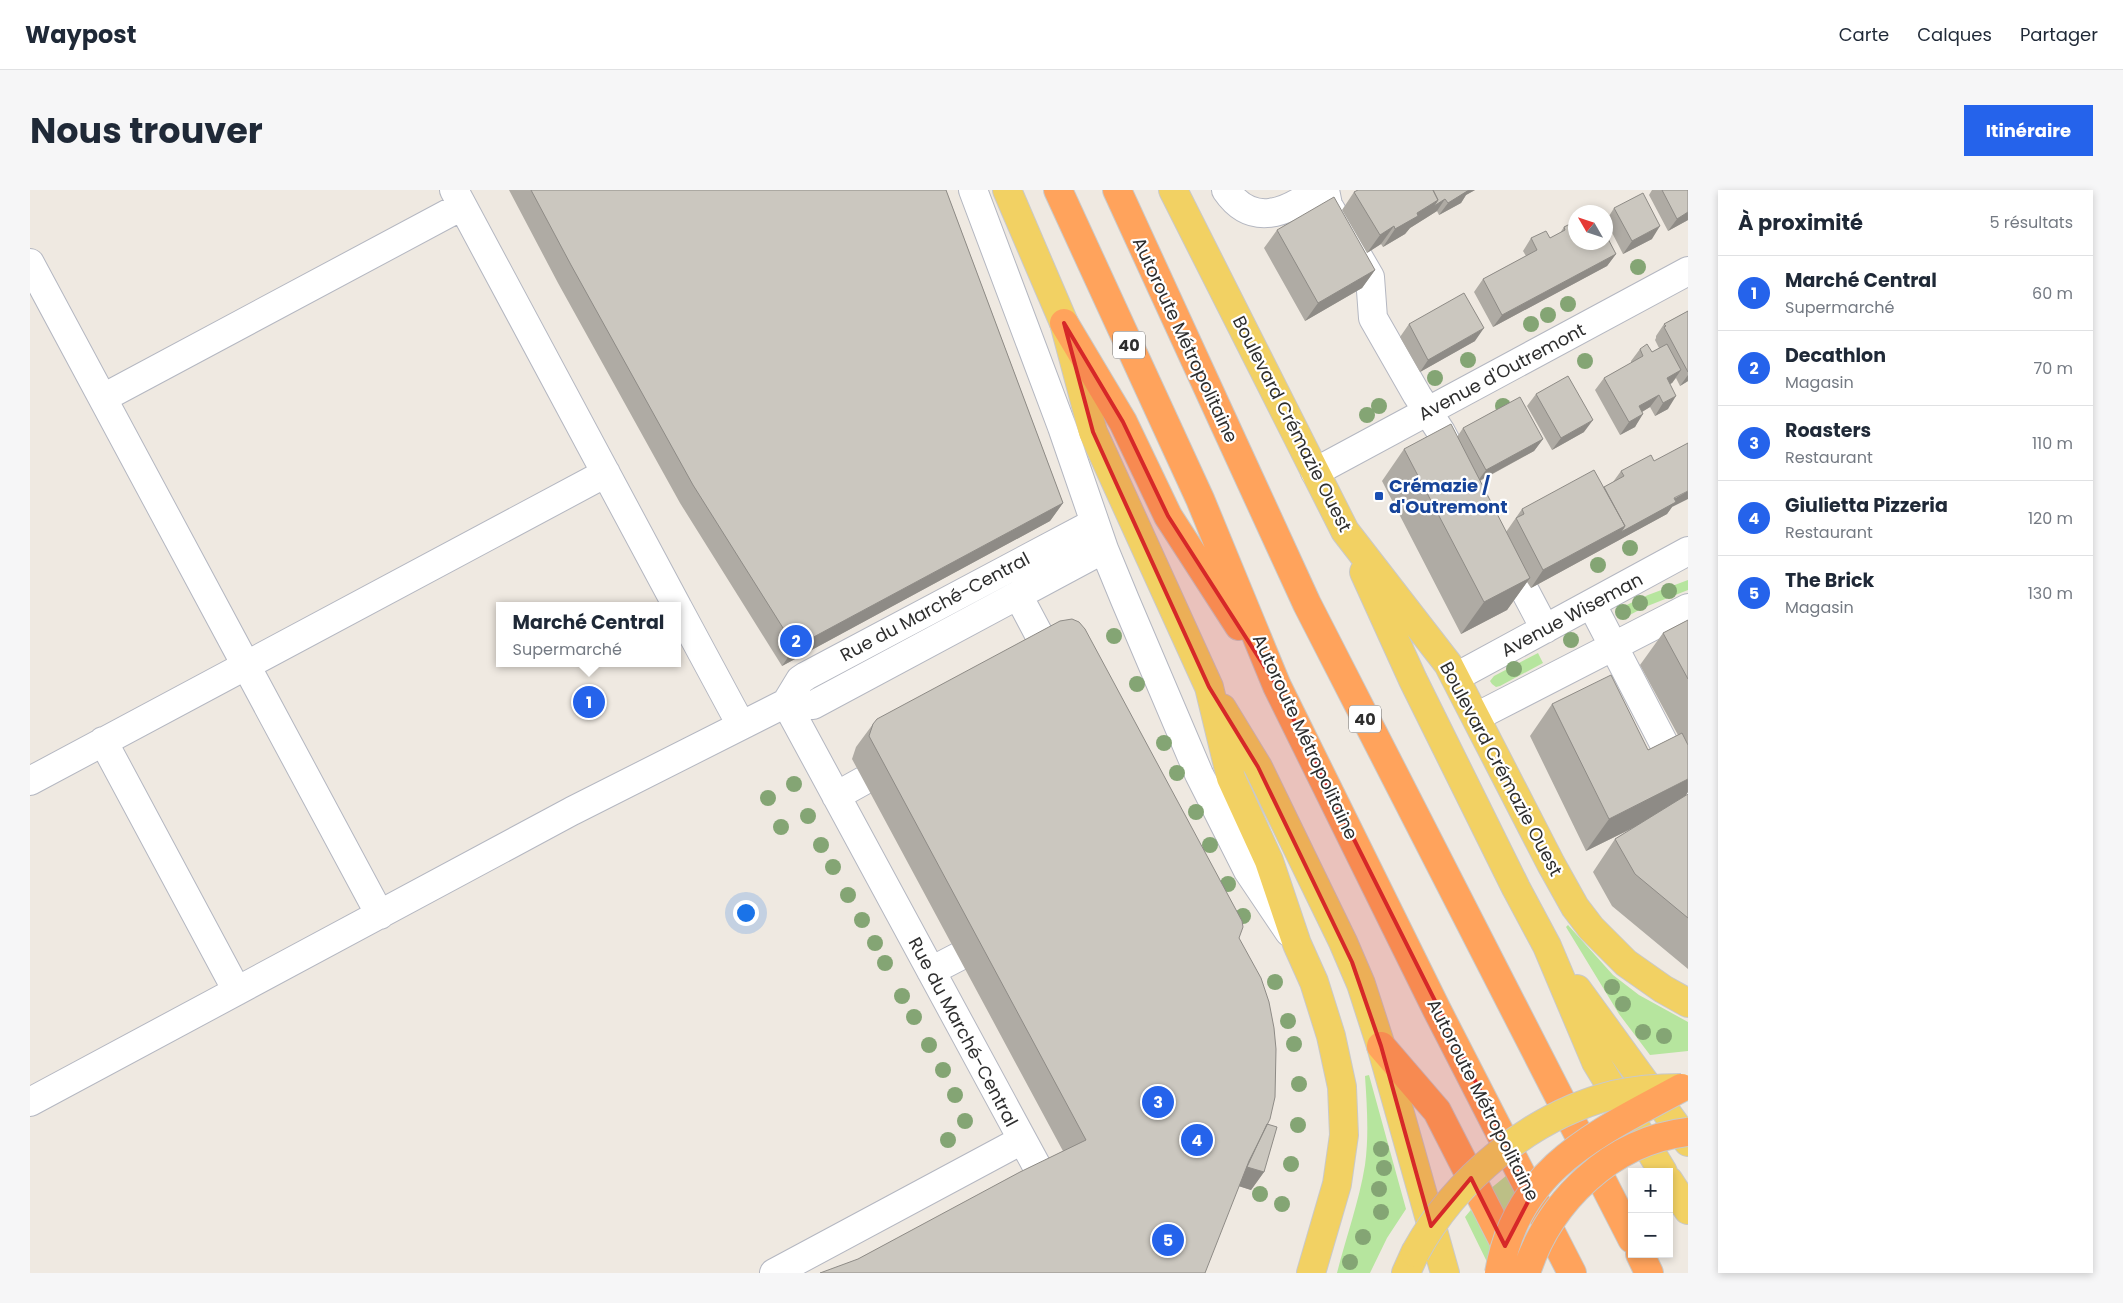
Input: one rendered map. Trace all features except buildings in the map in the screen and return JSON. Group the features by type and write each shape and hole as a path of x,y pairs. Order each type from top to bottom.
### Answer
{"highway":[{"name":"Autoroute Métropolitaine","path":"1058,190 1200,499 1277,686 1437,1010 1572,1273"},
{"name":"Autoroute Métropolitaine","path":"1116,190 1307,604 1628,1231"},
{"path":"1064,323 1123,422 1168,516 1277,686"},
{"path":"1381,1046 1437,1111 1519,1273"},
{"path":"1500,1273 1506,1245 1517,1220 1534,1191 1551,1170 1563,1158 1594,1136 1684,1088"},
{"path":"1526,1273 1535,1248 1552,1217 1589,1177 1606,1163 1639,1146 1659,1138 1688,1132"},
{"path":"1642,1258 1649,1273"}],"main road":[{"path":"1007,190 1064,323 1094,432 1209,687 1258,767 1343,942 1360,984 1381,1046 1445,1273"},
{"name":"Boulevard Crémazie Ouest","path":"1173,190 1345,531 1456,677 1551,864 1575,907 1591,928 1626,963 1663,989 1688,1003"},
{"path":"1345,531 1413,680 1516,888 1547,946 1596,1062 1661,1168"},
{"path":"1209,687 1231,778 1269,861 1297,944 1314,982 1331,1036 1342,1087 1344,1135 1337,1184 1311,1273"},
{"path":"1547,946 1688,1142"},
{"path":"1411,1263 1435,1221 1464,1186 1497,1155 1535,1130 1582,1106 1613,1096 1645,1090 1684,1088"},
{"path":"1673,1187 1688,1210"}],"street":[{"path":"974,190 1062,427 1104,549 1199,774 1248,871 1297,944"},
{"path":"1226,190 1247,210 1266,214 1284,211 1317,190"},
{"path":"1326,190 1328,205 1370,277 1374,318 1468,482"},
{"path":"103,398 458,198 674,602"},
{"path":"30,263 380,915"},
{"name":"Avenue d'Outremont","path":"1316,472 1688,271"},
{"path":"30,781 606,473"},
{"name":"Rue du Marché-Central","path":"786,702 800,680 806,676 1094,523"},
{"path":"1493,531 1545,629"},
{"name":"Rue du Marché-Central","path":"786,702 814,705 1104,549"},
{"name":"Avenue Wiseman","path":"1456,677 1688,552"},
{"path":"1018,595 1044,644"},
{"path":"1592,605 1688,790"},
{"path":"1476,717 1688,608"},
{"path":"681,614 741,725"},
{"path":"30,1102 581,806 786,702"},
{"name":"Rue du Marché-Central","path":"786,702 1022,1140 791,1269"},
{"path":"103,741 237,991"},
{"path":"836,796 863,781"},
{"path":"931,971 958,957"},
{"path":"1022,1140 1063,1216"}],"highlighted area":[{"path":"1064,323 1123,422 1168,516 1277,686 1532,1194 1505,1246 1471,1178 1431,1226 1381,1046 1352,962 1258,767 1209,687 1093,432"}],"green space":[{"path":"1688,580 1688,590 1645,607 1622,619 1619,619 1616,615 1618,609"},
{"path":"1538,653 1543,663 1500,686 1496,687 1490,681 1494,676"},
{"path":"1568,925 1613,975 1639,995 1688,1022 1688,1051 1650,1055 1619,1014 1566,927"},
{"path":"1369,1075 1406,1209 1387,1238 1370,1273 1337,1273 1356,1206 1365,1165 1367,1110 1365,1076"},
{"path":"1518,1166 1532,1168 1488,1264 1465,1217 1484,1194"}],"place":[{"name":"Crémazie / d'Outremont","path":"1379,496"},
{"name":"Decathlon","path":"796,641"},
{"name":"Marché Central","path":"589,702"},
{"name":"Roasters","path":"1158,1102"},
{"name":"Giulietta Pizzeria","path":"1197,1140"},
{"name":"The Brick","path":"1168,1240"}]}
